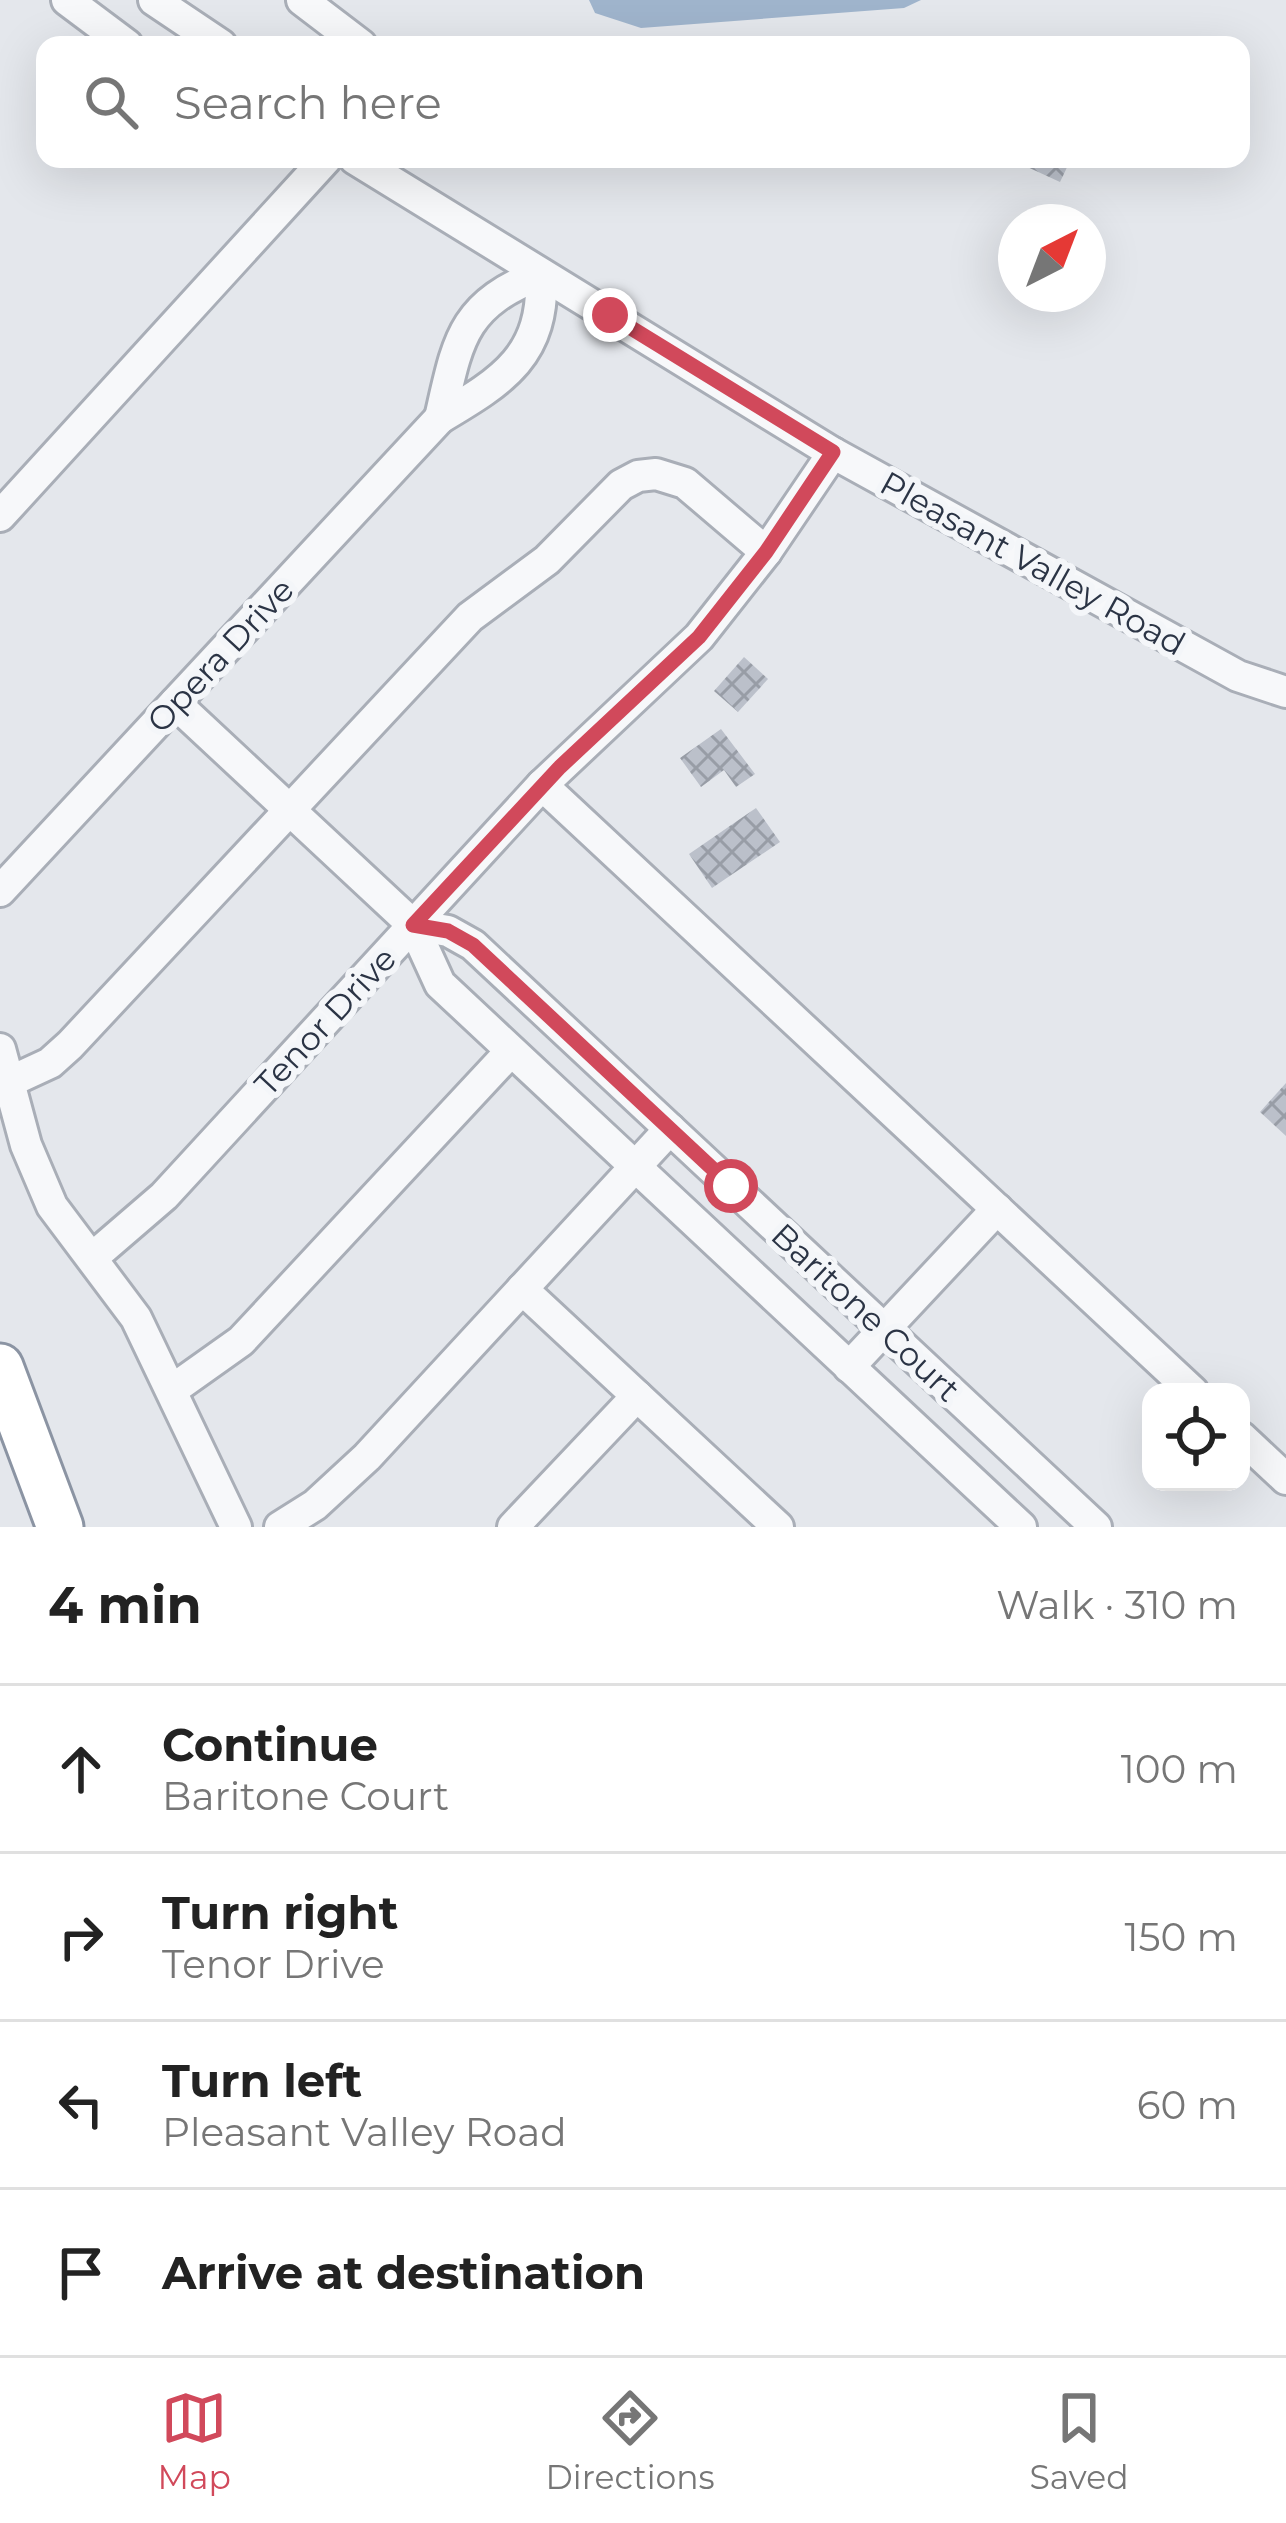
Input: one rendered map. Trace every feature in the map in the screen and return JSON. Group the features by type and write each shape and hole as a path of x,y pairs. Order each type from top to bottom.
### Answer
{"highway":[{"path":"0,1367 60,1527"}],"street":[{"path":"67,0 115,36"},
{"path":"154,0 207,36"},
{"path":"191,26 211,0"},
{"path":"302,0 349,36"},
{"path":"0,515 318,168"},
{"name":"Pleasant Valley Road","path":"370,168 833,452 1238,676 1286,692"},
{"name":"Opera Drive","path":"0,891 440,418 494,387 519,360 541,314 541,274 505,288 479,309 454,358 440,418"},
{"name":"Tenor Drive","path":"92,1258 164,1196 542,785 661,679 766,552 833,452"},
{"path":"9,1082 50,1063 70,1046 470,616 548,560 621,484 656,474 685,483 766,552"},
{"name":"Baritone Court","path":"175,704 413,925 440,985 1021,1527"},
{"path":"542,785 1183,1383"},
{"name":"Baritone Court","path":"413,925 448,931 473,945 1096,1527"},
{"path":"0,1049 45,1192 136,1318 236,1527"},
{"path":"172,1390 241,1341 512,1051"},
{"path":"280,1527 323,1516 367,1457 670,1129"},
{"path":"849,1367 997,1209"},
{"path":"521,1289 778,1527"},
{"path":"513,1527 637,1396"},
{"path":"1250,1445 1286,1479"}],"water":[{"path":"589,0 921,0 904,8 641,28 595,13"}],"building":[{"path":"1030,168 1067,168 1060,182"},
{"path":"744,657 768,679 738,712 714,691"},
{"path":"721,729 755,774 736,787 724,770 701,787 680,758"},
{"path":"756,808 780,842 712,888 689,854"},
{"path":"1286,1083 1286,1136 1260,1112"}],"route":[{"path":"610,315 833,452 766,552 699,637 661,679 560,767 413,925 448,931 473,945 731,1186"}]}
